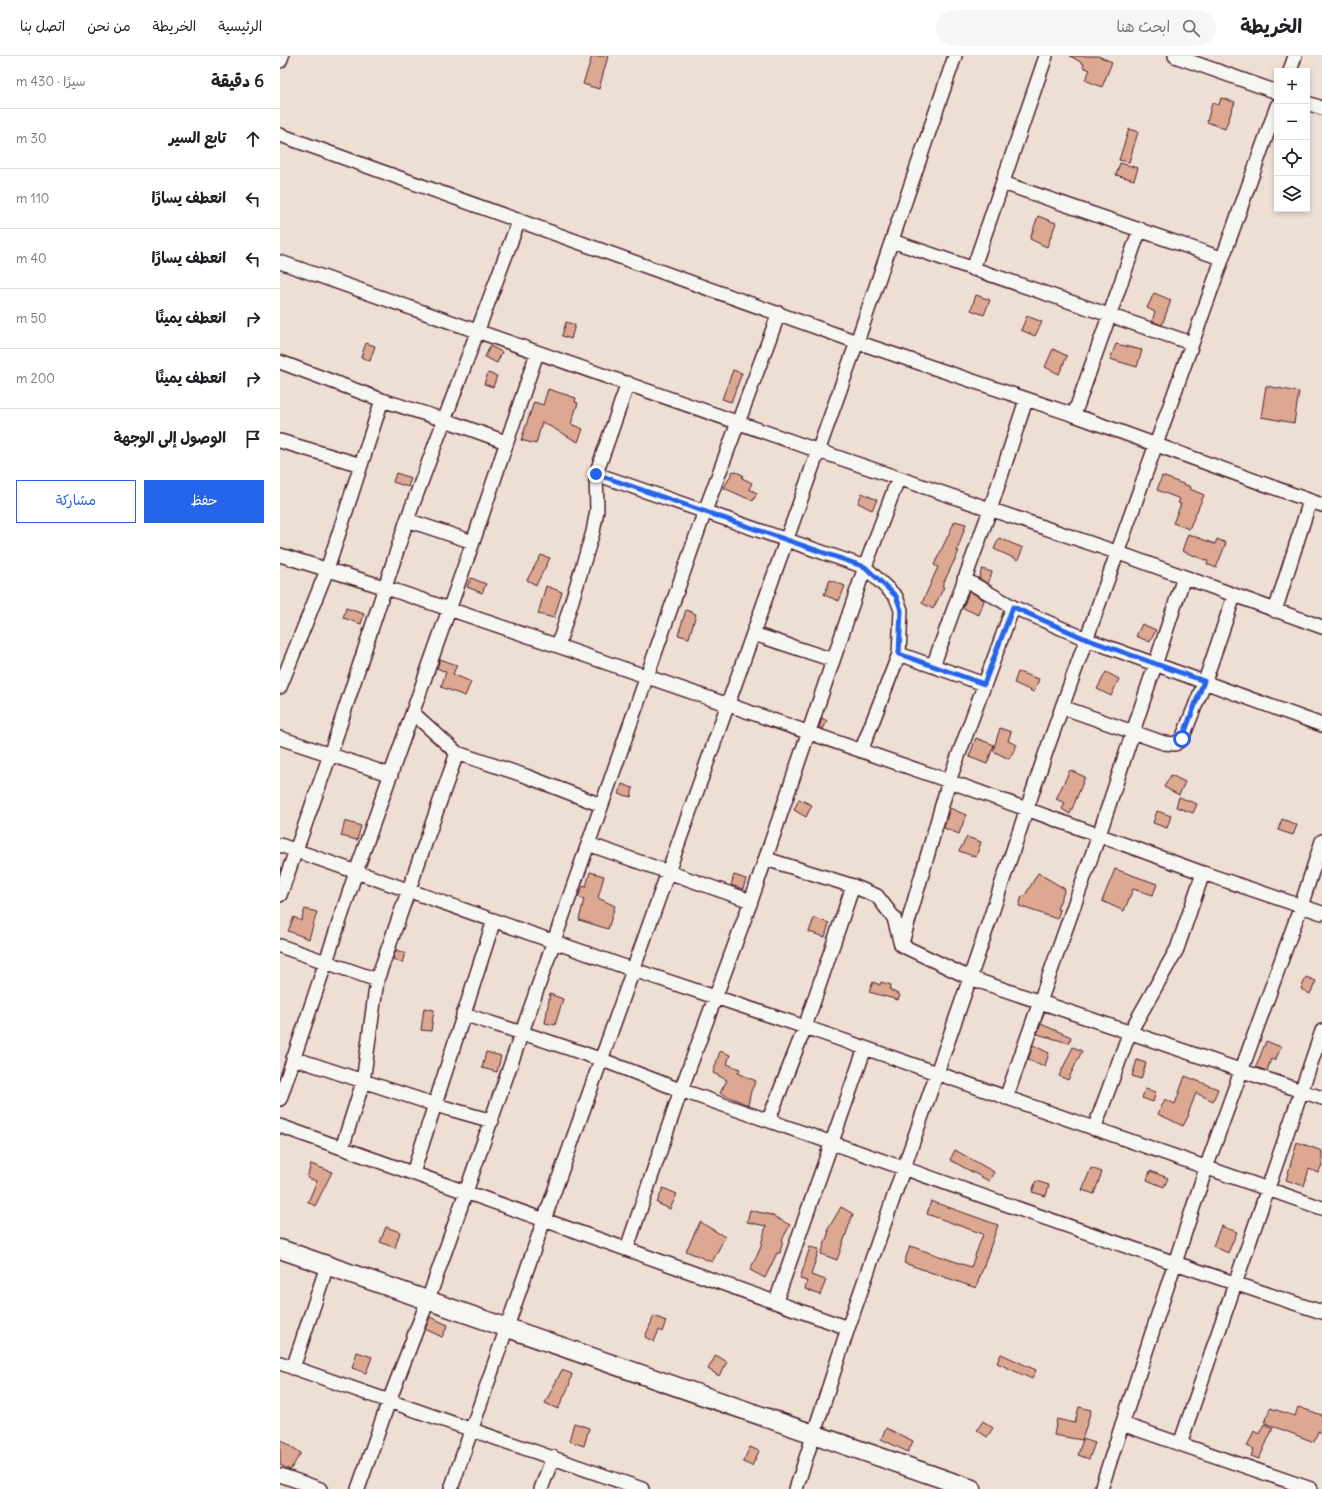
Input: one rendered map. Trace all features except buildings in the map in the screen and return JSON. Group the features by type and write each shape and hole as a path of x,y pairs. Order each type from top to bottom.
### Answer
{"main road":[{"path":"280,1249 972,1489"}],"street":[{"path":"280,61 282,56"},
{"path":"451,1489 544,1220 819,451 955,56"},
{"path":"972,269 1046,56"},
{"path":"1175,56 1274,91"},
{"path":"1291,68 1295,56"},
{"path":"1310,104 1322,108"},
{"path":"796,1489 848,1328 937,1074 1062,706 1154,445 1274,114"},
{"path":"280,135 857,342 1074,415 1316,503 1275,611"},
{"path":"1003,183 1221,258"},
{"path":"280,895 330,754 407,520 519,220"},
{"path":"1074,415 1140,229"},
{"path":"892,240 972,269 1191,343"},
{"path":"280,262 898,479 1116,552 1322,627"},
{"path":"358,1489 492,1121 553,942 648,677 705,511 779,313"},
{"path":"280,1099 356,872 473,542 537,353"},
{"path":"280,362 382,400 445,420 506,442"},
{"path":"558,646 593,532 597,510 596,474 628,383"},
{"path":"280,687 327,570 382,400"},
{"path":"933,666 990,510 1026,400"},
{"path":"280,441 361,465"},
{"path":"596,474 865,567 896,596 901,610 899,654 861,751"},
{"path":"627,1248 681,1090 717,997 766,859 810,733 865,567 898,479"},
{"path":"407,520 473,542"},
{"path":"280,554 384,587 729,704 1028,809 1203,873 1322,912"},
{"path":"1006,1098 1099,835 1184,577"},
{"path":"964,579 1013,607 1086,639 1322,725"},
{"path":"1062,706 1164,743 1175,744 1182,739 1234,596"},
{"path":"901,945 949,781 1013,607"},
{"path":"754,634 833,660"},
{"path":"899,654 984,684"},
{"path":"413,713 457,753 526,776 601,805"},
{"path":"280,738 391,775"},
{"path":"342,1148 363,1082 377,980 410,891 457,753"},
{"path":"1101,1489 1206,1168 1301,906 1322,841"},
{"path":"588,844 751,901"},
{"path":"280,845 553,942 805,1027 1322,1208"},
{"path":"766,859 853,886 877,896 894,918 901,945 970,978 1240,1072 1322,1098"},
{"path":"1094,1129 1129,1034 1177,949 1203,873"},
{"path":"769,1119 805,1027 853,886"},
{"path":"413,1173 494,920"},
{"path":"280,946 377,980"},
{"path":"463,1014 602,1060 681,1090 769,1119 903,1168 1235,1284 1322,1312"},
{"path":"1180,1444 1321,1037"},
{"path":"776,1301 865,1048"},
{"path":"293,1058 363,1082 492,1121"},
{"path":"280,1126 627,1248 848,1328"},
{"path":"293,1368 327,1266"},
{"path":"280,1363 642,1489"},
{"path":"1122,1424 1311,1489"},
{"path":"541,1489 553,1457"},
{"path":"280,1475 320,1489"}],"route":[{"path":"596,474 865,567 896,596 901,610 899,654 984,684 1013,607 1086,639 1204,681 1182,739"}]}
